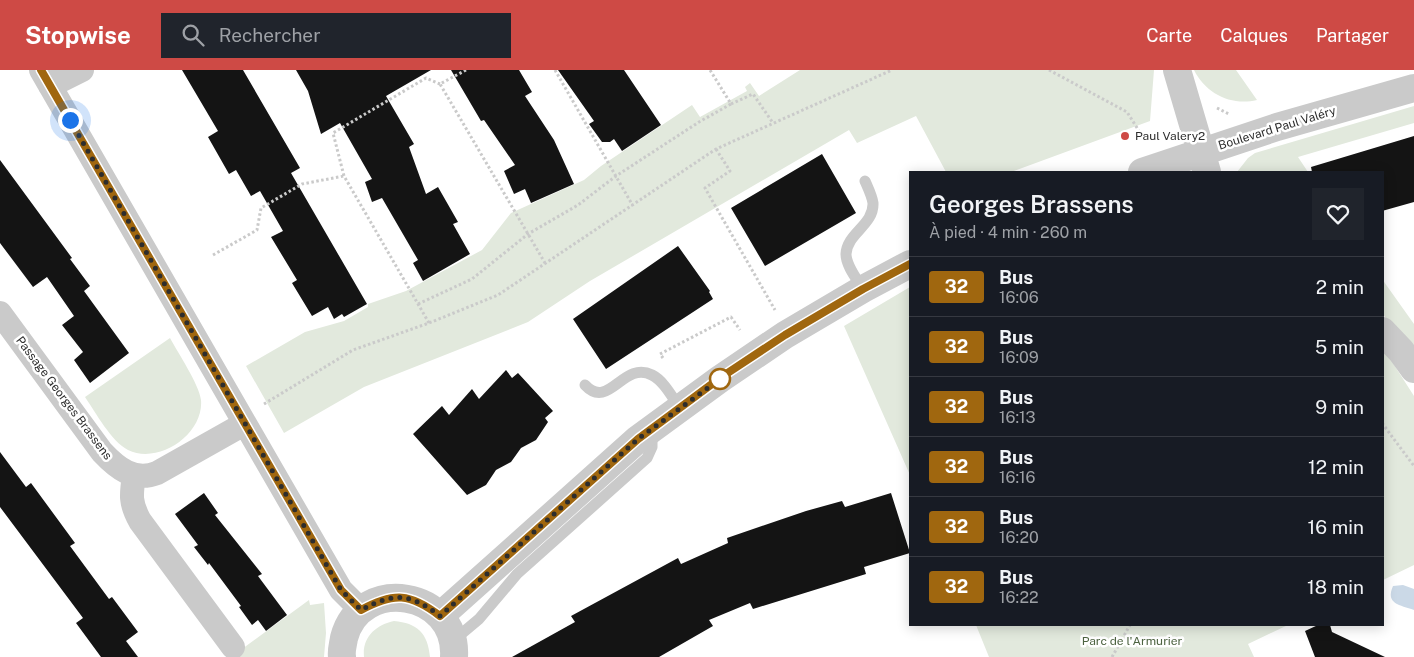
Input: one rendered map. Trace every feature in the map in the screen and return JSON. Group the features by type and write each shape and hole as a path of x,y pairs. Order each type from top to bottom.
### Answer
{"street":[{"path":"82,70 45,78 341,590 361,610"},
{"path":"1177,70 1204,162"},
{"name":"Boulevard Paul Valéry","path":"1148,171 1204,162 1277,127 1414,88"},
{"path":"440,616 609,463 680,408 785,335 909,265"},
{"name":"Passage Georges Brassens","path":"0,313 102,452 122,471 134,475"},
{"path":"1384,332 1402,351 1414,369"},
{"path":"233,647 137,515 131,500 134,475 144,476 157,472 244,424"},
{"path":"342,657 341,652 347,629 361,610 380,600 402,597 422,602 440,616 450,630 453,649"}],"lane":[{"path":"863,289 848,264 846,255 848,244 871,214 873,204 865,181"},
{"path":"585,385 590,390 603,393 622,379 643,372 654,376 680,408"},
{"path":"453,649 517,574 647,458 652,446 652,429"}],"path":[{"path":"440,84 466,70"},
{"path":"555,70 633,206"},
{"path":"710,70 731,104"},
{"path":"244,424 266,401 353,350 429,323 498,295 716,149 892,70"},
{"path":"1049,70 1128,112 1146,140"},
{"path":"429,323 344,176 333,133 426,78 440,84 545,263"},
{"path":"418,304 472,279 528,234 578,205 616,176 699,122 731,104 753,94 773,124"},
{"path":"716,149 730,171 705,188 774,308 785,335"},
{"path":"213,255 257,230 261,208 302,184 344,176"},
{"path":"665,361 660,354 731,317 740,330"},
{"path":"1384,426 1414,466"},
{"path":"1112,657 1129,626"}],"green space":[{"path":"800,70 1154,70 1150,121 1014,171 945,171 916,116 857,143 849,130 590,281 528,322 364,387 284,433 246,366 305,332 344,321 368,307 368,304 406,291 482,250 511,213 584,180 601,166 692,105 700,117 747,91 745,87 750,83 759,96"},
{"path":"1194,70 1236,70 1257,100 1238,101 1220,96 1205,86"},
{"path":"1414,106 1414,123 1298,157 1307,171 1238,171 1248,158 1255,153"},
{"path":"1384,282 1414,324 1414,357 1384,315"},
{"path":"909,288 909,473 844,326"},
{"path":"170,338 199,393 201,400 200,413 187,435 177,443 166,450 140,454 128,450 116,440 85,397"},
{"path":"1384,352 1414,396 1414,565 1384,580"},
{"path":"309,600 310,605 324,603 326,633 324,657 231,657"},
{"path":"394,621 409,624 420,631 427,642 430,657 364,657 365,644 372,633 381,626"},
{"name":"Parc de l'Armurier","path":"976,626 1286,626 1248,644 1254,657 989,657"}],"water":[{"path":"1403,585 1414,589 1414,610 1399,605 1392,600 1391,592 1393,586"}],"building":[{"path":"182,70 243,70 300,168 291,173 367,304 344,317 342,314 334,319 328,307 312,316 292,283 297,280 271,237 283,231 260,191 251,196 236,170 229,174 208,137 218,131"},
{"path":"296,70 431,70 386,96 414,144 409,147 426,194 438,187 458,222 453,224 470,254 423,281 413,263 418,260 382,198 372,202 365,182 372,179 340,123 321,134 308,91"},
{"path":"451,70 519,70 532,92 525,96 554,140 574,184 531,203 525,189 514,194 504,171 515,165 484,120 481,121"},
{"path":"558,70 624,70 661,125 622,151 614,139 610,142 602,142 589,124 594,121"},
{"path":"1414,136 1414,202 1384,210 1384,171 1312,171 1311,167"},
{"path":"822,154 856,213 765,266 731,208"},
{"path":"0,160 72,258 70,259 90,286 84,291 129,353 90,383 74,360 83,352 62,325 74,316 47,277 33,287 0,243"},
{"path":"678,246 710,291 713,299 606,369 573,319"},
{"path":"506,370 512,378 518,373 553,411 545,418 548,422 536,440 521,448 511,462 496,470 486,485 467,495 413,434 442,406 449,415 472,389 479,399"},
{"path":"0,452 26,487 31,483 75,543 70,546 109,599 112,597 138,632 126,641 138,657 101,657 76,623 83,618 0,507"},
{"path":"204,493 218,513 215,515 262,574 258,576 287,615 266,631 258,620 252,625 239,607 241,606 209,563 208,565 194,547 198,545 175,514"},
{"path":"891,493 909,553 864,567 866,574 753,609 750,603 709,620 713,626 659,657 512,657 575,622 571,616 678,558 681,564 728,543 727,538 806,511 842,501 845,507"},
{"path":"1316,626 1330,626 1332,632 1385,657 1315,657 1305,631"}],"bus line":[{"name":"32","path":"41,70 341,590 361,610 380,600 402,597 422,602 440,616 638,439 720,378 785,335 909,265"}],"place":[{"name":"Paul Valery2","path":"1125,136"}],"route":[{"path":"70,120 341,590 361,610 380,600 402,597 422,602 440,616 609,463 638,439 720,379"}]}
